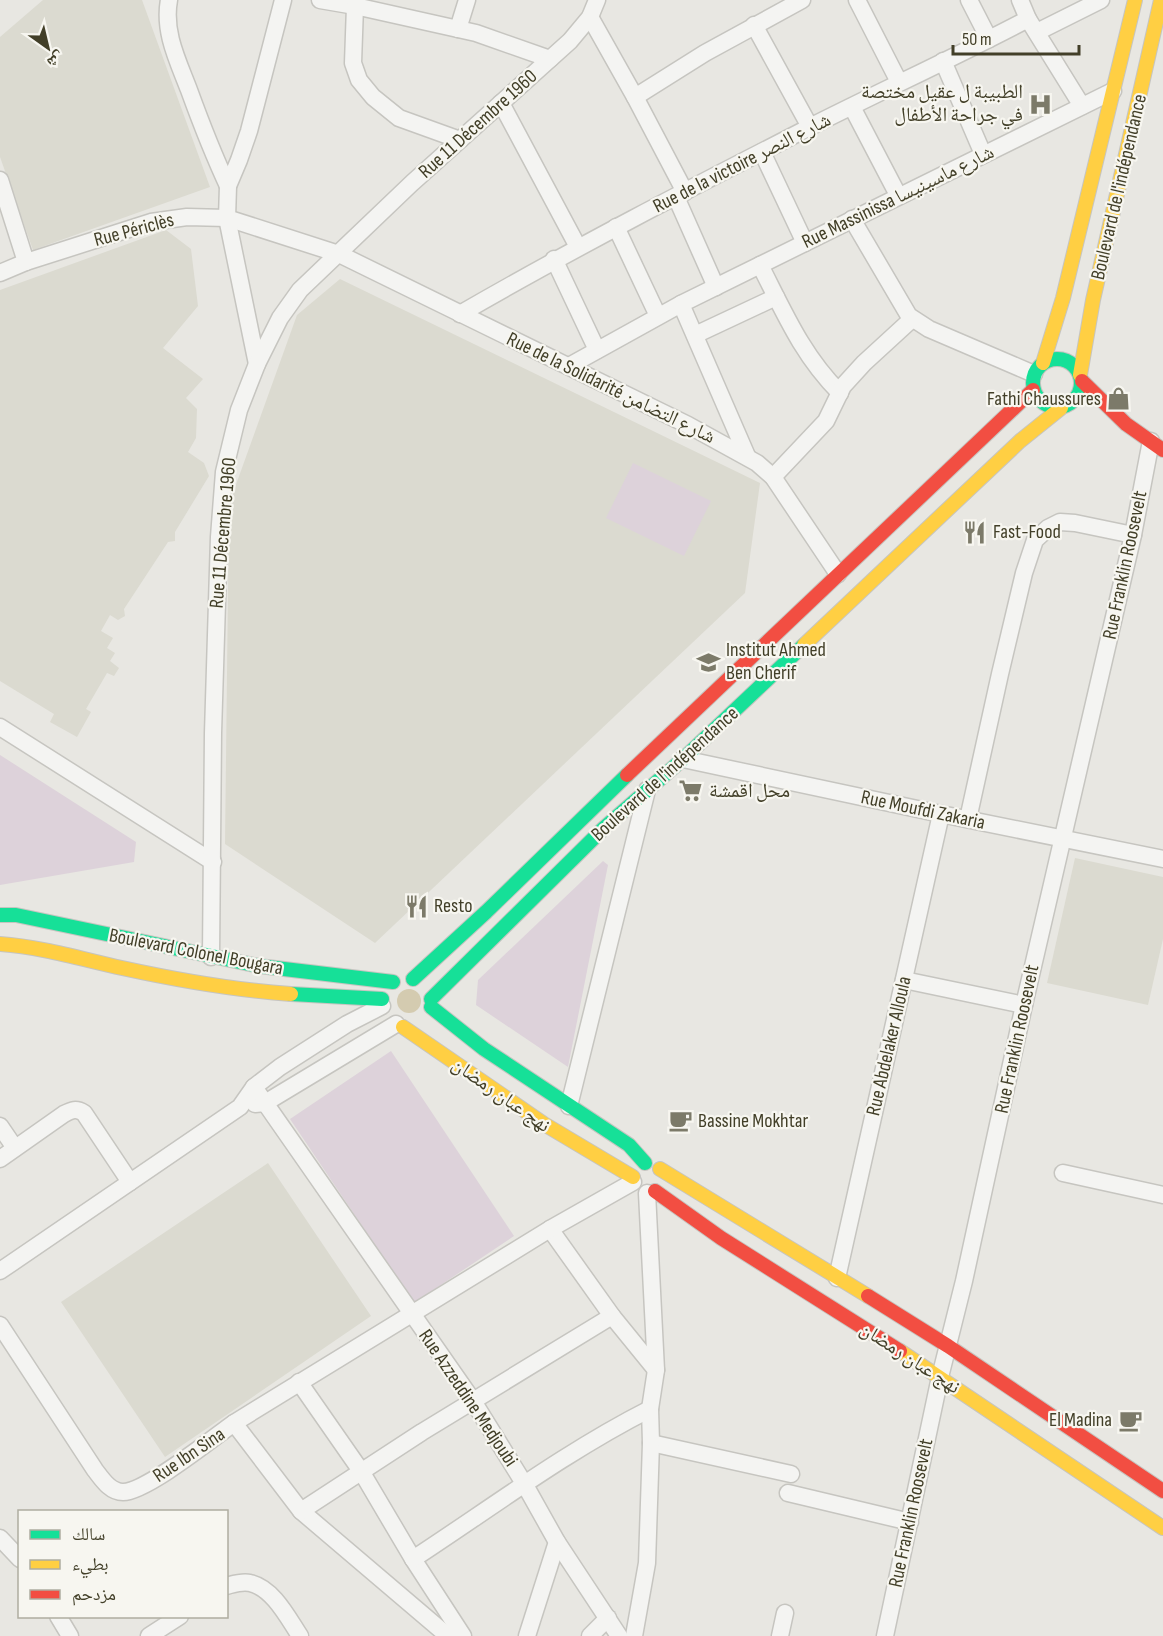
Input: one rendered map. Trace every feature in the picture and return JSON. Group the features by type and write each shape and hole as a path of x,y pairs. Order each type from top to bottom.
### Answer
{"main road":[{"name":"Boulevard de l'indépendance","path":"413,979 486,912 694,711 773,639 1037,376 1064,298 1135,0"},
{"name":"Boulevard de l'indépendance","path":"1081,378 1093,300 1161,0"},
{"path":"1126,424 1065,406 1047,406 1036,396 1037,376 1057,359 1071,363 1081,378 1126,424 1157,446"},
{"path":"1065,406 1079,395 1081,378"},
{"name":"Boulevard de l'indépendance","path":"427,1012 604,828 711,733 1020,441 1065,406"},
{"path":"694,711 711,733"},
{"name":"Boulevard Colonel Bougara","path":"0,915 16,915 259,966 393,982"},
{"path":"0,944 17,945 85,961 241,990 382,1003"},
{"path":"399,979 413,979 425,986 427,1012 400,1025 389,1019 382,1003 388,987 393,982 399,979"},
{"name":"نهج عبان رمضان","path":"427,1012 628,1145 645,1163"},
{"name":"نهج عبان رمضان","path":"400,1025 557,1134 633,1180"},
{"path":"645,1163 654,1164 660,1169 663,1182 651,1192 639,1190 633,1180 637,1168 645,1163"},
{"name":"نهج عبان رمضان","path":"660,1169 948,1346 1163,1491"},
{"name":"نهج عبان رمضان","path":"651,1192 940,1377 1163,1528"}],"street":[{"path":"169,0 167,24 172,46 210,147 228,186"},
{"path":"257,364 227,218 228,186 249,131 283,0"},
{"path":"320,0 476,33 550,59"},
{"path":"458,29 467,0"},
{"name":"Rue 11 Décembre 1960","path":"211,957 213,733 219,537 224,472 239,410 257,364 280,318 300,290 412,183 570,41 590,17 597,0"},
{"path":"635,97 754,25 802,0"},
{"path":"857,0 899,82"},
{"path":"969,0 989,39"},
{"path":"1020,0 1032,25 1082,106"},
{"name":"Rue de la victoire شارع النصر","path":"460,314 554,259 899,82 989,39 1101,0"},
{"path":"355,6 353,63 359,80 373,98 399,118 460,140"},
{"path":"590,17 635,97 680,194 716,287"},
{"path":"754,25 810,127"},
{"path":"943,61 983,154"},
{"name":"Rue Massinissa شارع ماسينيسا","path":"568,366 681,304 898,195 1113,91"},
{"path":"501,103 578,247"},
{"path":"852,107 898,195"},
{"path":"762,152 805,243"},
{"path":"0,180 26,262"},
{"name":"Rue Périclès","path":"0,273 26,262 151,222 187,217 227,218 339,254"},
{"path":"852,219 912,319 929,329 1037,376"},
{"path":"616,227 658,316"},
{"name":"Rue de la Solidarité شارع التضامن","path":"339,254 568,366 758,463 773,477 838,574"},
{"path":"554,259 597,350"},
{"path":"760,265 807,356 840,393"},
{"path":"694,335 776,297"},
{"path":"681,304 747,456"},
{"path":"773,477 826,421 843,386 864,363 912,319"},
{"name":"Rue Franklin Roosevelt","path":"885,1636 940,1377 964,1281 1062,837 1133,535 1157,446"},
{"path":"968,819 1016,607 1035,540 1048,528 1060,522 1133,535"},
{"path":"0,727 213,862"},
{"name":"Rue Moufdi Zakaria","path":"683,759 1163,859"},
{"path":"569,1106 648,789"},
{"name":"Rue Abdelaker Alloula","path":"837,1278 941,814"},
{"path":"903,980 1024,1005"},
{"path":"0,1271 240,1107 254,1087 382,1003"},
{"path":"240,1107 265,1103 400,1025"},
{"name":"Rue Azzeddine Medjoubi","path":"254,1087 473,1401 557,1542 619,1636"},
{"path":"0,1159 64,1114 79,1110 84,1113 130,1182"},
{"path":"0,1126 15,1148"},
{"path":"1063,1173 1163,1195"},
{"path":"234,1423 633,1180"},
{"path":"634,1636 647,1563 650,1409 656,1370 651,1192"},
{"path":"550,1229 612,1316 656,1370"},
{"path":"301,1511 361,1471 612,1316"},
{"name":"Rue Ibn Sina","path":"0,1325 95,1470 113,1490 123,1492 134,1490 152,1481 234,1423 301,1511 448,1636"},
{"path":"299,1382 361,1471 462,1636"},
{"path":"413,1559 620,1424 650,1409"},
{"path":"651,1443 791,1474"},
{"path":"788,1493 910,1522"},
{"path":"0,1538 18,1556"},
{"path":"527,1636 557,1542"},
{"path":"228,1585 241,1582 252,1583 261,1588 286,1614 300,1636"},
{"path":"780,1636 785,1613"},
{"path":"59,1618 70,1636"},
{"path":"149,1636 178,1618"},
{"path":"590,1636 608,1618"}],"shaded area":[{"path":"43,0 142,0 210,187 33,250 0,157 0,37"},
{"path":"166,230 191,249 198,306 163,348 203,379 186,398 197,409 196,438 188,452 204,463 209,476 175,532 175,541 168,542 124,609 125,616 118,620 110,615 101,631 113,638 107,648 115,653 110,661 119,668 114,676 107,673 86,709 91,712 77,737 50,722 54,714 0,681 0,290"},
{"path":"340,279 760,483 745,593 375,943 225,844 229,504 297,315"},
{"path":"633,463 711,501 684,556 606,518"},
{"path":"0,755 136,842 134,862 0,885"},
{"path":"1075,858 1163,877 1163,939 1148,1005 1047,983"},
{"path":"603,861 608,865 568,1067 476,1005 478,980"},
{"path":"409,989 418,992 421,1001 418,1010 409,1013 400,1010 397,1001 400,992"},
{"path":"391,1051 514,1236 414,1303 290,1119"},
{"path":"268,1163 371,1316 165,1457 61,1302"}],"traffic: fast":[{"path":"1052,359 1062,359 1077,369 1081,383 1080,392 1071,403 1062,407 1052,407 1037,397 1033,388 1033,378 1043,363 1052,359"},
{"path":"431,999 604,828 683,759 804,645"},
{"path":"413,979 486,912 627,775"},
{"path":"0,915 16,915 259,966 393,982"},
{"path":"291,994 382,999"},
{"path":"431,1007 484,1049 629,1145 645,1163"}],"traffic: slow":[{"path":"1043,363 1063,298 1135,0"},
{"path":"1080,375 1093,300 1161,0"},
{"path":"804,645 1020,441 1061,408"},
{"path":"0,944 46,951 185,980 291,994"},
{"path":"403,1027 544,1124 633,1177"},
{"path":"660,1169 868,1296"},
{"path":"900,1351 1163,1528"}],"traffic: jam":[{"path":"1082,381 1126,424 1163,450"},
{"path":"627,775 1033,390"},
{"path":"655,1191 721,1238 900,1351"},
{"path":"868,1296 948,1346 1163,1491"}],"place":[{"name":"الطبيبة ل عقيل مختصة في جراحة الأطفال","path":"1041,104"},
{"name":"Fathi Chaussures","path":"1119,399"},
{"name":"Fast-Food","path":"975,532"},
{"name":"Institut Ahmed Ben Cherif","path":"708,662"},
{"name":"محل اقمشة","path":"691,791"},
{"name":"Resto","path":"416,906"},
{"name":"Bassine Mokhtar","path":"680,1121"},
{"name":"El Madina","path":"1130,1420"}]}
